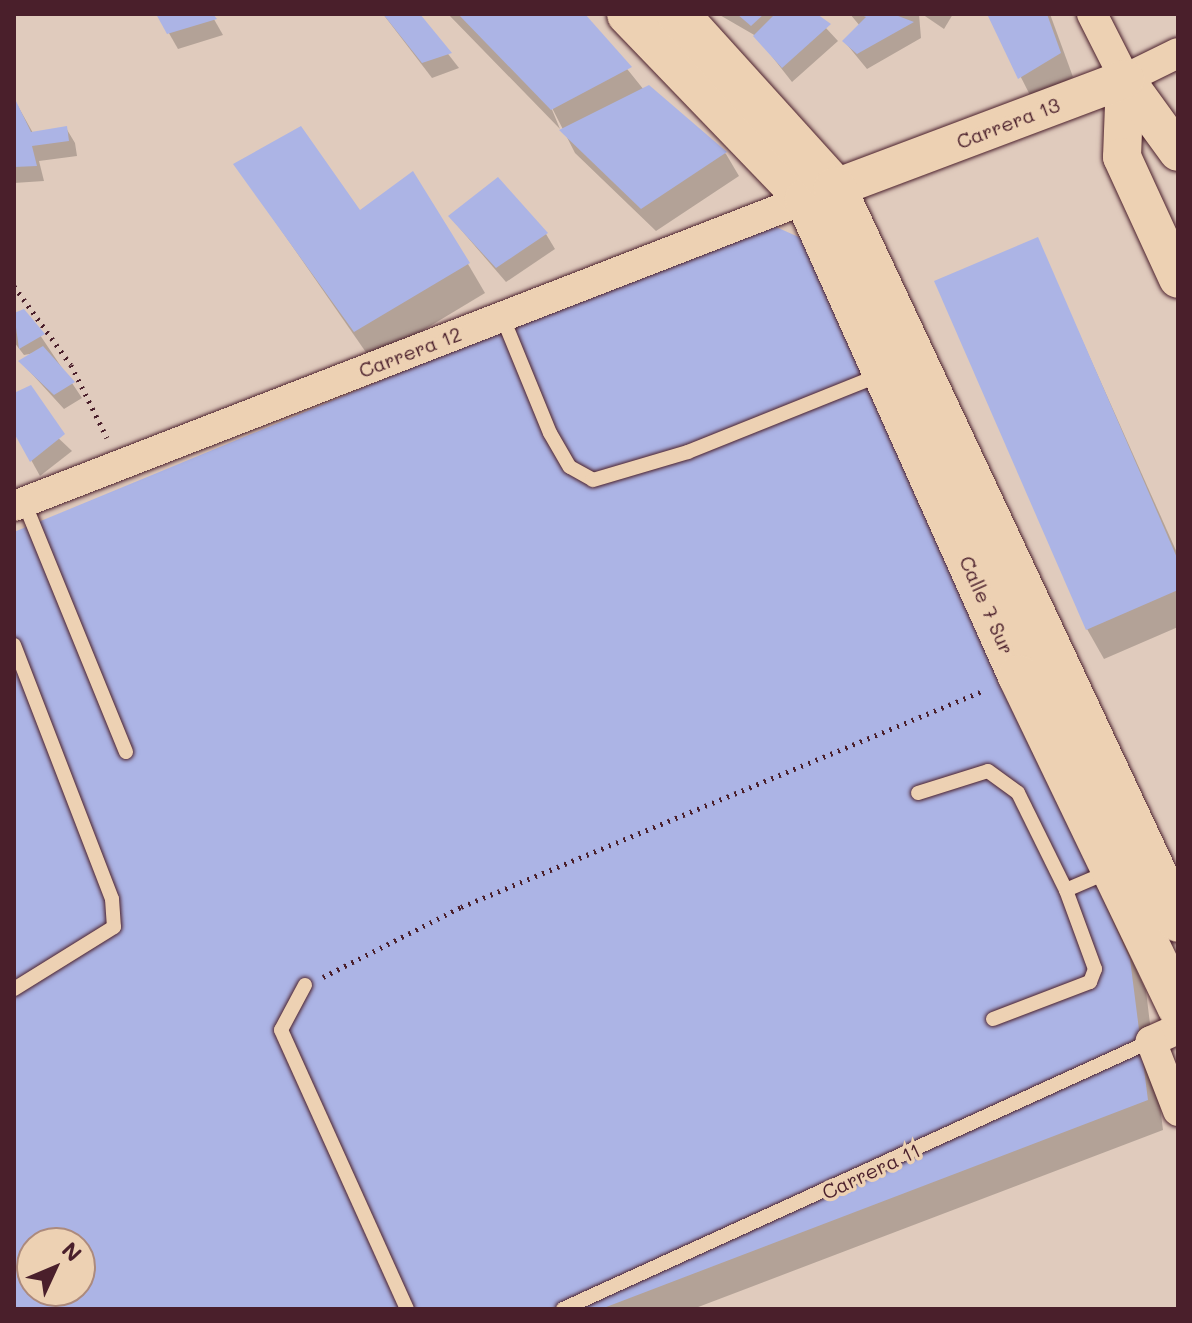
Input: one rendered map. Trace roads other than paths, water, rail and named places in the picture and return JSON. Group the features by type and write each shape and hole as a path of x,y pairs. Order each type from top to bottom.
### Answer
{"main road":[{"path":"628,14 821,193"},
{"path":"678,14 821,193"},
{"name":"Calle 7 Sur","path":"821,193 882,374 1019,676 1178,1007"},
{"name":"Calle 7 Sur","path":"821,193 1178,921"}],"street":[{"path":"1092,14 1125,79 1178,152"},
{"name":"Carrera 13","path":"821,193 1125,79 1178,53"},
{"path":"1125,79 1122,157 1178,279"},
{"name":"Carrera 12","path":"19,504 821,193"},
{"path":"1155,1039 1178,1111"}],"lane":[{"path":"502,316 550,433 570,467 593,480 688,452 882,374"},
{"path":"19,504 126,752"},
{"path":"14,645 112,899 114,927 101,941 14,989"},
{"path":"918,793 988,771 1018,793 1066,890 1095,969 1090,982 993,1019"},
{"path":"1066,890 1111,871"},
{"path":"305,985 281,1030 407,1309"},
{"name":"Carrera 11","path":"563,1309 1155,1039"}]}
